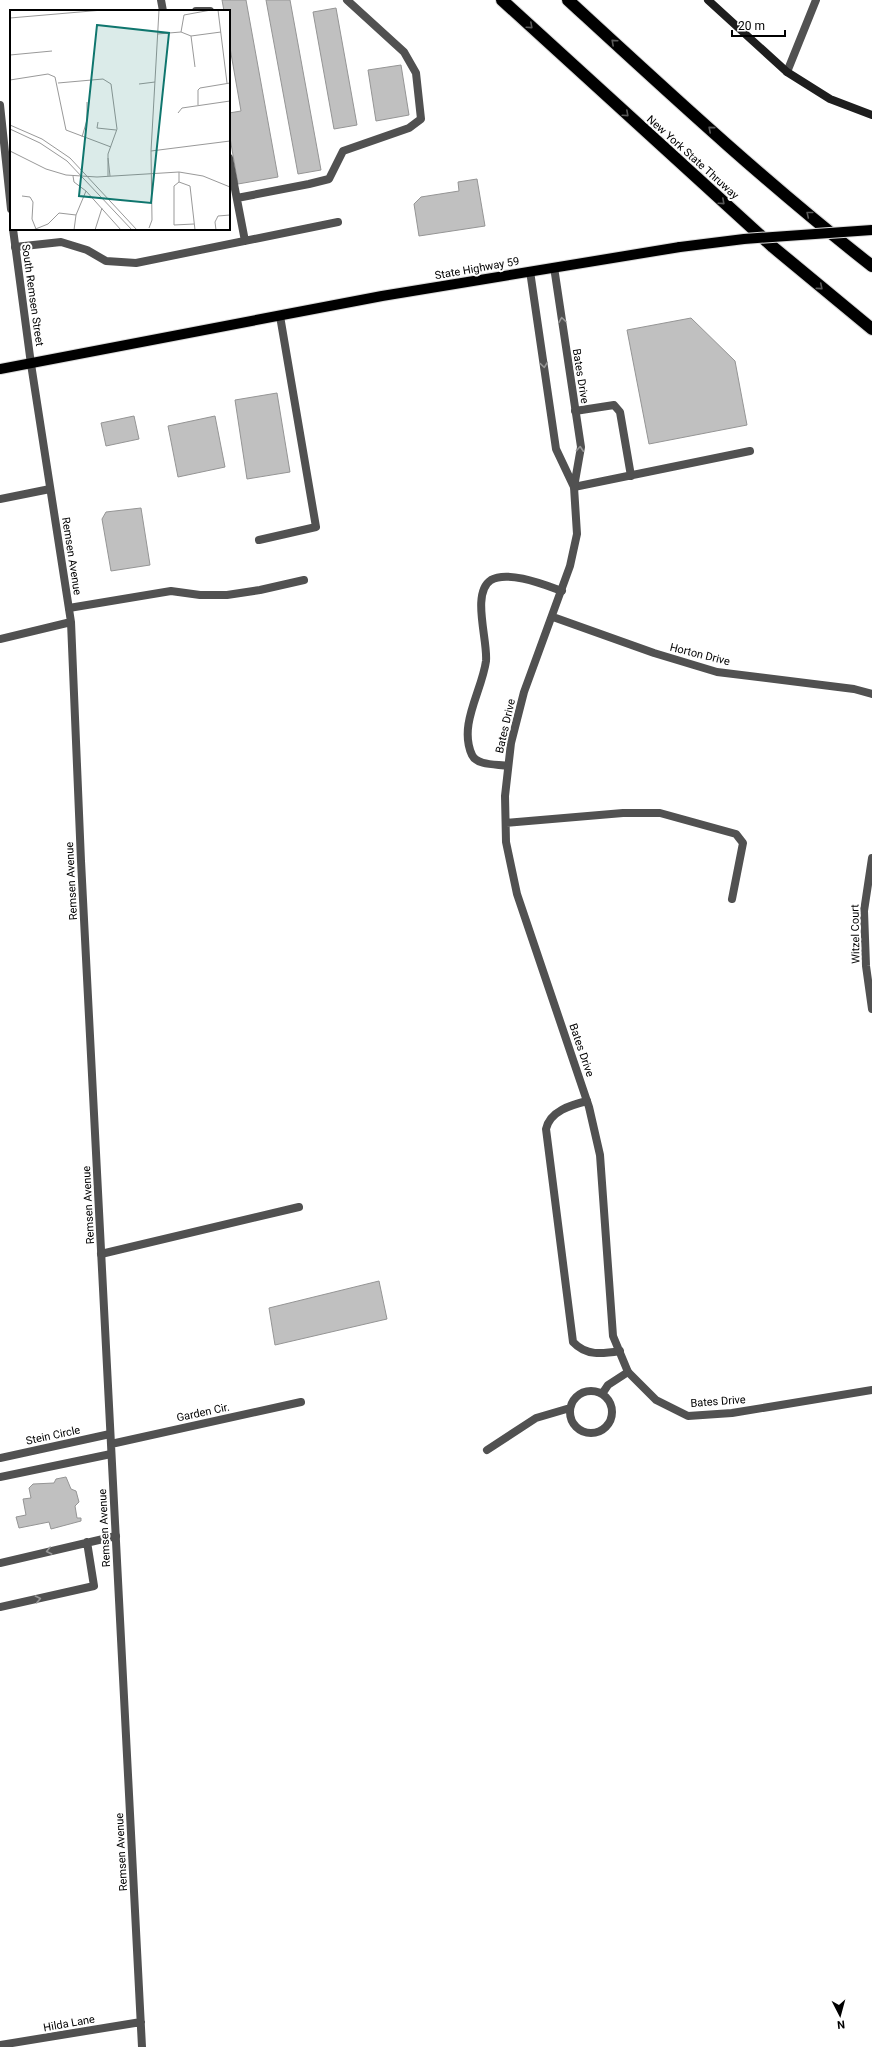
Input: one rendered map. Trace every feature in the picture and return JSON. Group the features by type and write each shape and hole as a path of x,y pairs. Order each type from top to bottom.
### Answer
{"highway":[{"name":"New York State Thruway","path":"502,0 772,247 872,328"},
{"path":"568,0 687,108 804,210 872,266"}],"main road":[{"name":"State Highway 59","path":"0,369 280,316 554,267 680,247 752,238 872,230"}],"street":[{"path":"161,0 163,10"},
{"path":"237,198 309,184 329,178 343,150 410,128 420,119 416,73 404,52 347,0"},
{"path":"708,0 787,72 830,99 872,115"},
{"path":"787,72 816,0"},
{"path":"0,105 10,200"},
{"path":"230,163 245,241"},
{"path":"15,247 61,242 88,250 106,261 136,263 338,222"},
{"name":"South Remsen Street","path":"13,230 31,364"},
{"name":"Bates Drive","path":"554,267 581,447 574,487 577,534 570,566 553,617 524,692 511,743 505,796 506,842 517,894 587,1101 600,1155 613,1336 628,1372 656,1400 688,1416 732,1413 872,1390"},
{"name":"Bates Drive","path":"530,271 556,449 574,487"},
{"path":"259,540 316,527 280,316"},
{"name":"Remsen Avenue","path":"31,364 71,622 101,1254 142,2047"},
{"path":"575,411 614,405 620,412 631,476"},
{"path":"574,487 750,451"},
{"path":"0,499 50,489"},
{"path":"508,766 481,763 473,757 468,744 468,726 486,661 481,598 484,587 492,579 529,579 562,591"},
{"path":"69,608 171,591 200,595 227,595 260,590 304,580"},
{"name":"Horton Drive","path":"553,617 654,653 717,672 854,689 872,694"},
{"path":"0,638 71,622"},
{"path":"506,823 623,814 660,813 736,834 743,842 732,899"},
{"name":"Witzel Court","path":"872,858 864,911 866,966 872,1009"},
{"path":"587,1101 569,1106 548,1120 546,1129 573,1342 585,1351 600,1354 620,1351"},
{"path":"101,1254 299,1207"},
{"path":"602,1394 608,1385 628,1372"},
{"path":"589,1391 602,1394 608,1399 612,1412 608,1426 602,1430 588,1434 576,1428 570,1415 570,1408 577,1396 589,1391"},
{"name":"Garden Cir.","path":"111,1444 301,1402"},
{"path":"487,1450 536,1418 570,1408"},
{"name":"Stein Circle","path":"0,1458 110,1434"},
{"path":"0,1477 111,1454"},
{"path":"0,1563 116,1536"},
{"path":"0,1607 94,1586 87,1542"},
{"name":"Hilda Lane","path":"0,2046 141,2022"}],"building":[{"path":"222,0 246,0 278,177 238,184 230,138 230,113 241,111 230,48 230,10 224,10"},
{"path":"266,0 290,0 321,170 298,174"},
{"path":"336,8 357,125 334,129 313,12"},
{"path":"401,65 409,115 376,121 368,70"},
{"path":"477,179 485,226 419,236 414,204 421,197 459,191 458,182"},
{"path":"691,318 735,361 747,425 649,444 627,330"},
{"path":"277,393 290,472 247,479 235,400"},
{"path":"134,416 139,439 106,446 101,423"},
{"path":"215,416 225,467 178,477 168,426"},
{"path":"141,508 150,565 111,571 102,519 106,512"},
{"path":"379,1281 387,1319 275,1345 269,1308"},
{"path":"66,1477 71,1489 76,1491 79,1502 75,1506 77,1518 81,1518 81,1521 51,1529 49,1522 19,1528 16,1517 26,1515 23,1499 31,1498 29,1488 33,1484 54,1483 56,1479"}]}
